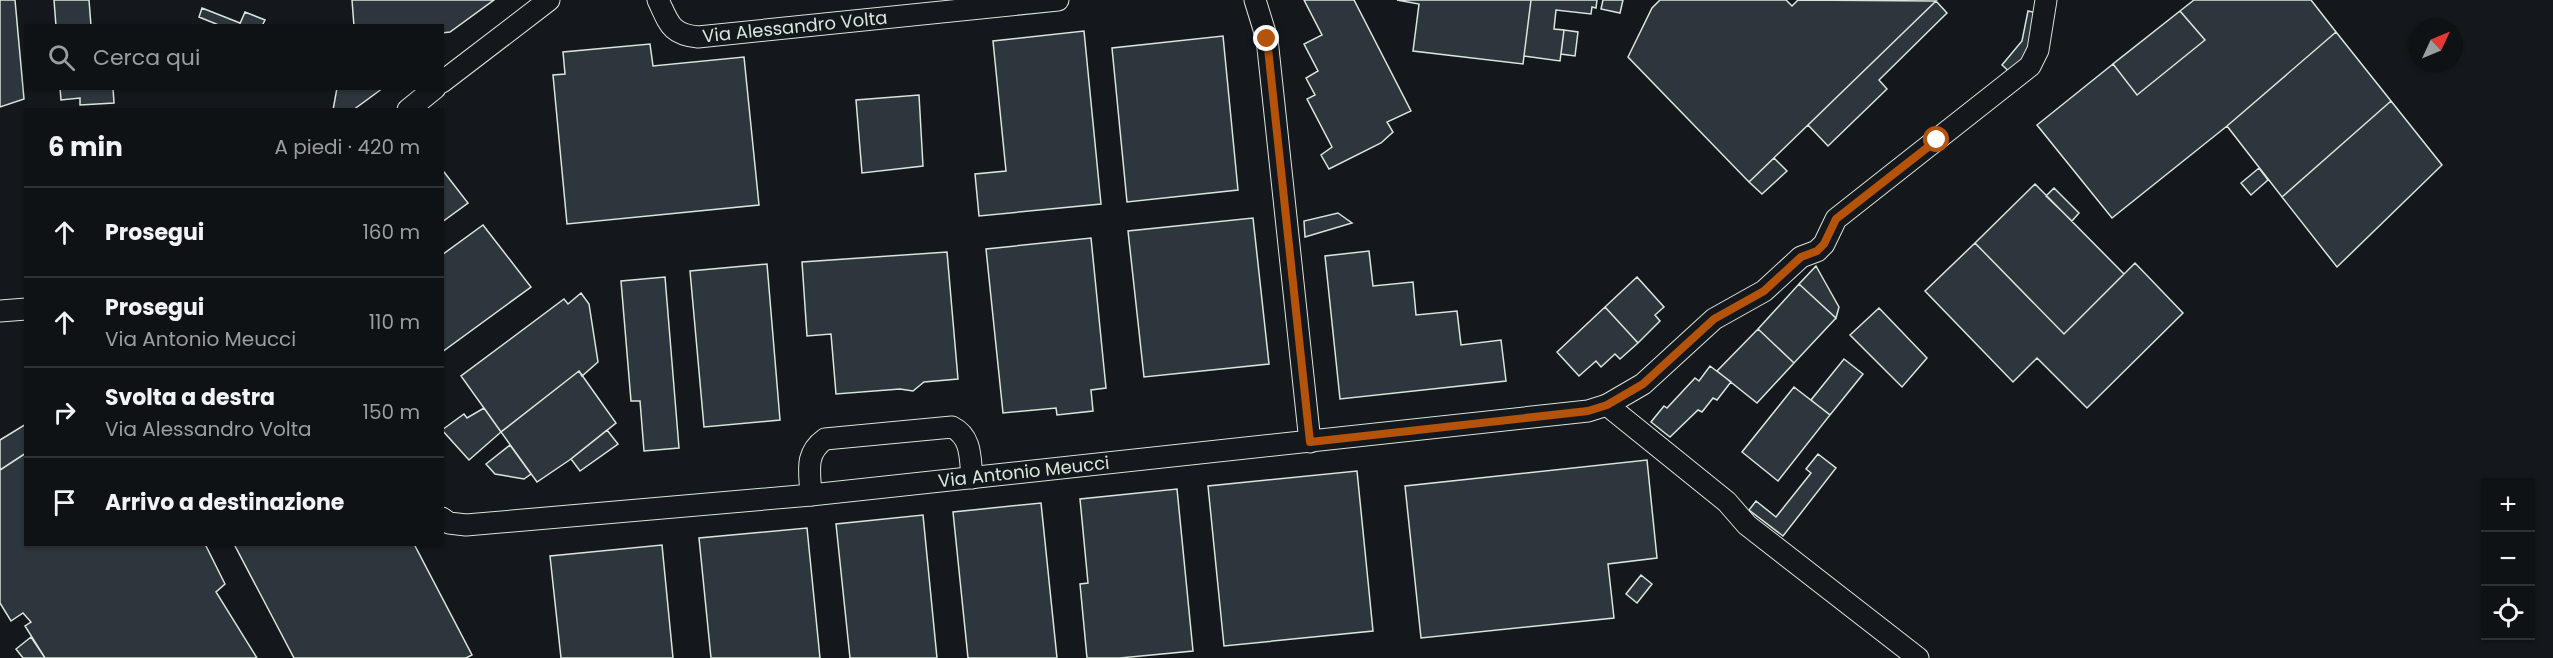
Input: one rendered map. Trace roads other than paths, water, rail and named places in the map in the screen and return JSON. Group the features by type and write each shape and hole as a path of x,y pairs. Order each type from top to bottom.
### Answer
{"street":[{"path":"444,80 549,0"},
{"name":"Via Alessandro Volta","path":"658,0 672,28 683,36 698,37 1058,0"},
{"path":"1255,0 1264,20 1267,39 1310,442"},
{"name":"Via Antonio Meucci","path":"444,520 449,524 466,525 811,495 1588,411 1607,405 1643,384 1714,319 1764,291 1801,257 1817,251 1824,244 1836,219 2030,66 2038,50 2046,0"},
{"path":"410,108 433,90"},
{"path":"0,311 24,309"},
{"path":"1607,405 1727,502 1747,525 1918,658"},
{"path":"811,495 809,456 815,446 825,439 952,427 965,436 972,478"}]}
